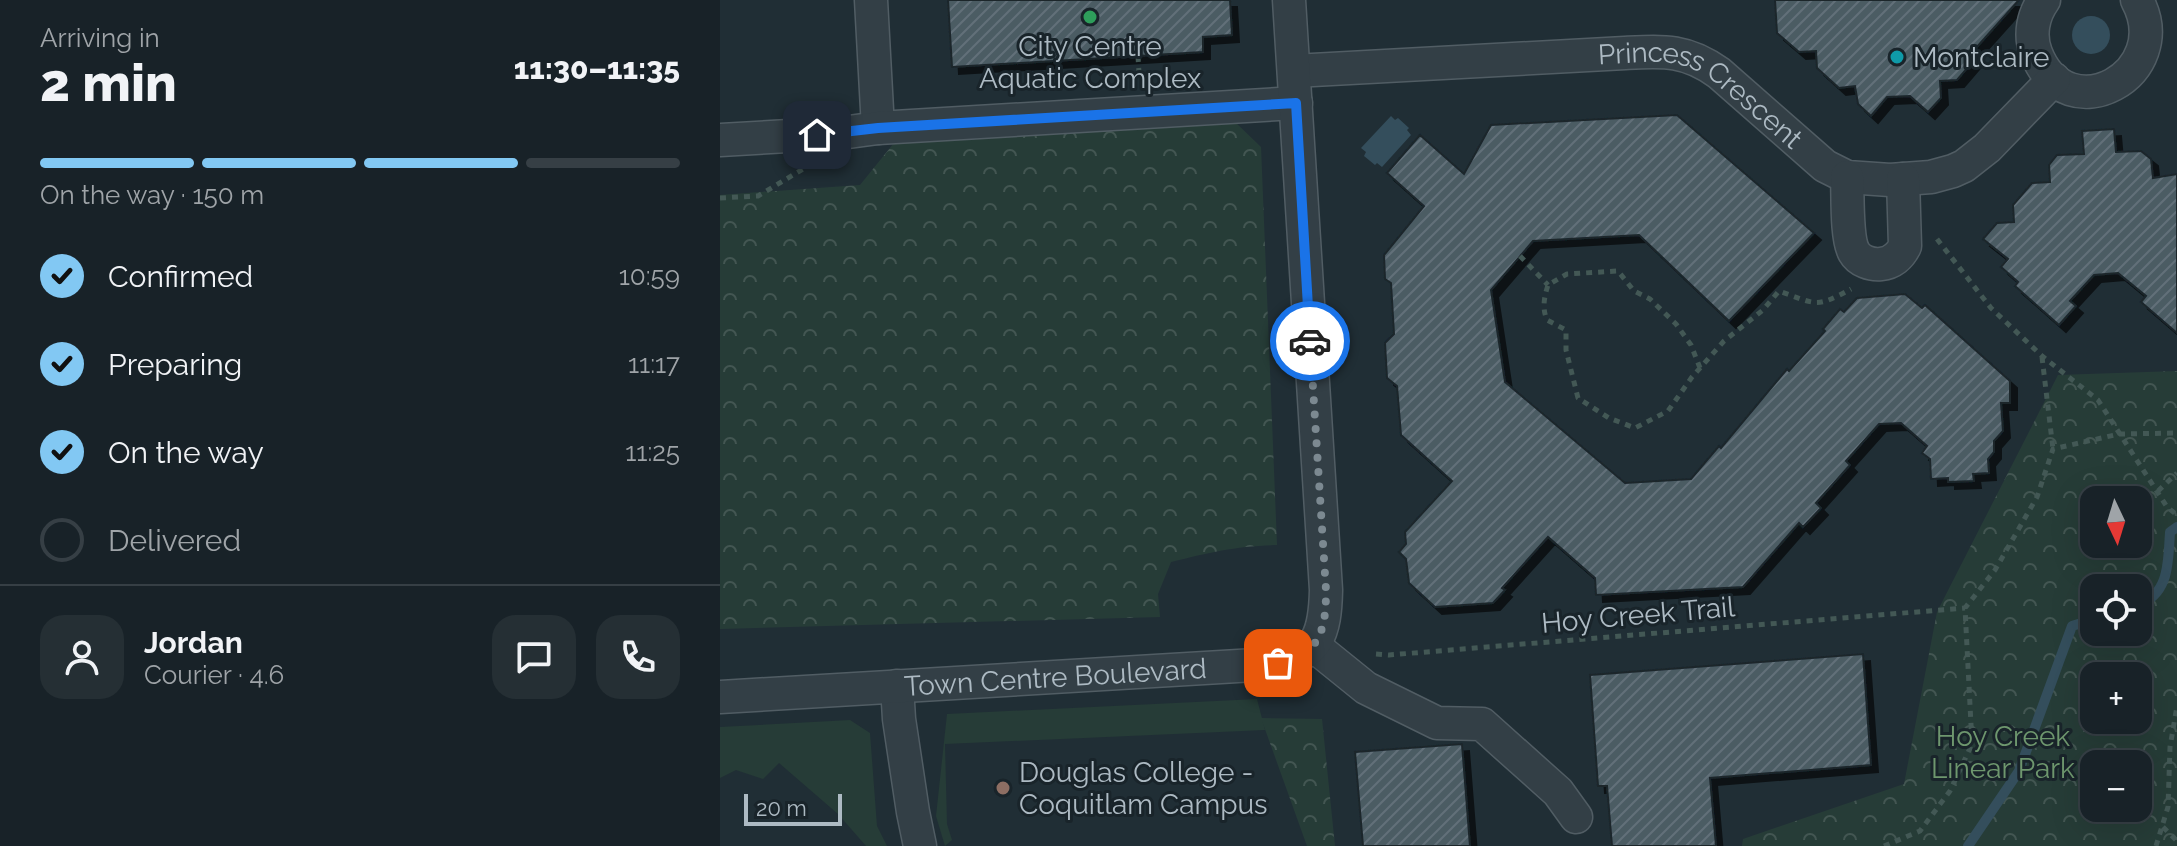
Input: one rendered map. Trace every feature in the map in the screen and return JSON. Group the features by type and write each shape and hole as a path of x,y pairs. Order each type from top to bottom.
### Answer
{"street":[{"path":"871,0 878,128"},
{"path":"1289,0 1326,590 1323,626 1314,646 1366,688 1437,723 1482,724 1558,792 1576,817"},
{"path":"2044,0 2034,22 2032,37 2039,61 2054,79 2072,89 2091,92 2111,89 2132,75 2143,59 2148,42 2146,17 2137,0"},
{"name":"Princess Crescent","path":"1294,71 1625,53 1682,53 1719,73 1820,163 1847,177 1903,179 1946,174 1970,162 2054,79"},
{"path":"720,140 1296,103"},
{"path":"1847,177 1851,246 1857,256 1873,264 1892,260 1905,246 1903,179"},
{"name":"Town Centre Boulevard","path":"720,697 1272,664 1299,657 1314,646"},
{"path":"897,686 901,735 920,846"}],"path":[{"path":"1138,56 1139,73"},
{"path":"1929,229 1991,308 2042,356 2098,400 2167,507 2177,515"},
{"path":"1520,256 1548,285"},
{"path":"1700,368 1691,345 1676,324 1650,299 1634,291 1618,271 1567,274 1548,285 1543,299 1544,313 1547,320 1566,330 1566,350 1578,398 1609,418 1635,428 1668,411 1724,341 1763,310 1779,291 1817,304 1830,301 1863,283"},
{"path":"1884,846 1920,831 1950,791 1972,744 1965,608 1995,570 2037,497 2053,449 2042,356"},
{"path":"2053,449 2119,434 2177,433"},
{"path":"2158,491 2177,473"},
{"name":"Hoy Creek Trail","path":"1374,653 1389,655 1965,608"},
{"path":"2156,846 2168,807 2170,747 2177,706"},
{"path":"2162,826 2177,841"}],"green space":[{"path":"1234,121 1261,147 1277,545 1224,550 1171,562 1158,594 1160,617 720,629 720,195 860,185 898,138"},
{"name":"Hoy Creek Linear Park","path":"2177,371 2177,846 1742,846 1743,839 1904,784 1937,612 2058,375"},
{"path":"1257,699 1265,730 945,744 947,824 952,840 945,846 936,816 947,714"},
{"path":"1261,718 1322,719 1335,846 1307,846"},
{"path":"850,720 870,733 877,826 887,846 866,846 838,814 779,763 763,779 736,770 720,778 720,727"}],"water":[{"path":"2091,16 2104,22 2110,35 2104,48 2091,54 2078,48 2072,35 2078,22"},
{"path":"1391,116 1409,128 1407,130 1411,135 1382,167 1364,156 1366,152 1361,148"}],"building":[{"name":"City Centre Aquatic Complex","path":"948,0 1230,0 1232,35 1203,37 1203,52 952,67"},
{"name":"Montclaire","path":"1775,0 2019,0 1976,48 1976,58 1957,80 1940,81 1941,98 1928,112 1910,96 1887,97 1871,116 1858,104 1855,86 1839,88 1817,68 1816,51 1799,52 1777,33"},
{"path":"1677,115 1814,233 1729,321 1639,235 1533,241 1491,290 1505,382 1625,483 1691,479 1787,369 1789,371 1825,331 1823,329 1840,309 1844,312 1857,298 1905,294 1922,308 1925,305 2010,381 2010,403 2001,403 2003,431 1994,441 1994,452 1988,459 1989,473 1973,474 1974,481 1931,479 1930,459 1922,453 1927,446 1901,423 1879,424 1846,461 1850,465 1816,503 1821,508 1803,527 1799,523 1743,587 1596,595 1595,578 1548,537 1502,588 1505,590 1493,603 1435,607 1409,583 1406,559 1399,552 1406,544 1405,532 1452,481 1401,435 1397,386 1387,378 1385,343 1394,334 1391,283 1385,279 1384,255 1424,206 1387,173 1420,135 1464,174 1491,125"},
{"path":"2114,129 2116,152 2141,151 2151,159 2153,178 2177,174 2177,333 2141,302 2146,296 2118,273 2094,275 2070,301 2076,306 2059,325 2015,286 2018,282 2001,267 2008,259 1983,239 1997,223 2014,222 2013,205 2032,183 2050,182 2049,165 2057,155 2084,154 2082,131"},
{"path":"1863,654 1871,765 1710,778 1716,846 1612,846 1607,786 1598,786 1590,675"},
{"path":"1462,744 1470,846 1363,846 1355,752"}],"waterway":[{"path":"2152,596 2162,585 2170,532 2177,527"},
{"path":"1968,846 2019,771 2072,626 2080,623"}],"way so far":[{"path":"1278,663 1299,657 1314,646 1325,613 1310,341"}],"place":[{"name":"City Centre Aquatic Complex","path":"1090,17"},
{"name":"Montclaire","path":"1897,57"},
{"name":"Douglas College - Coquitlam Campus","path":"1003,788"}],"route":[{"path":"817,135 878,128 1296,103 1310,341"}]}
